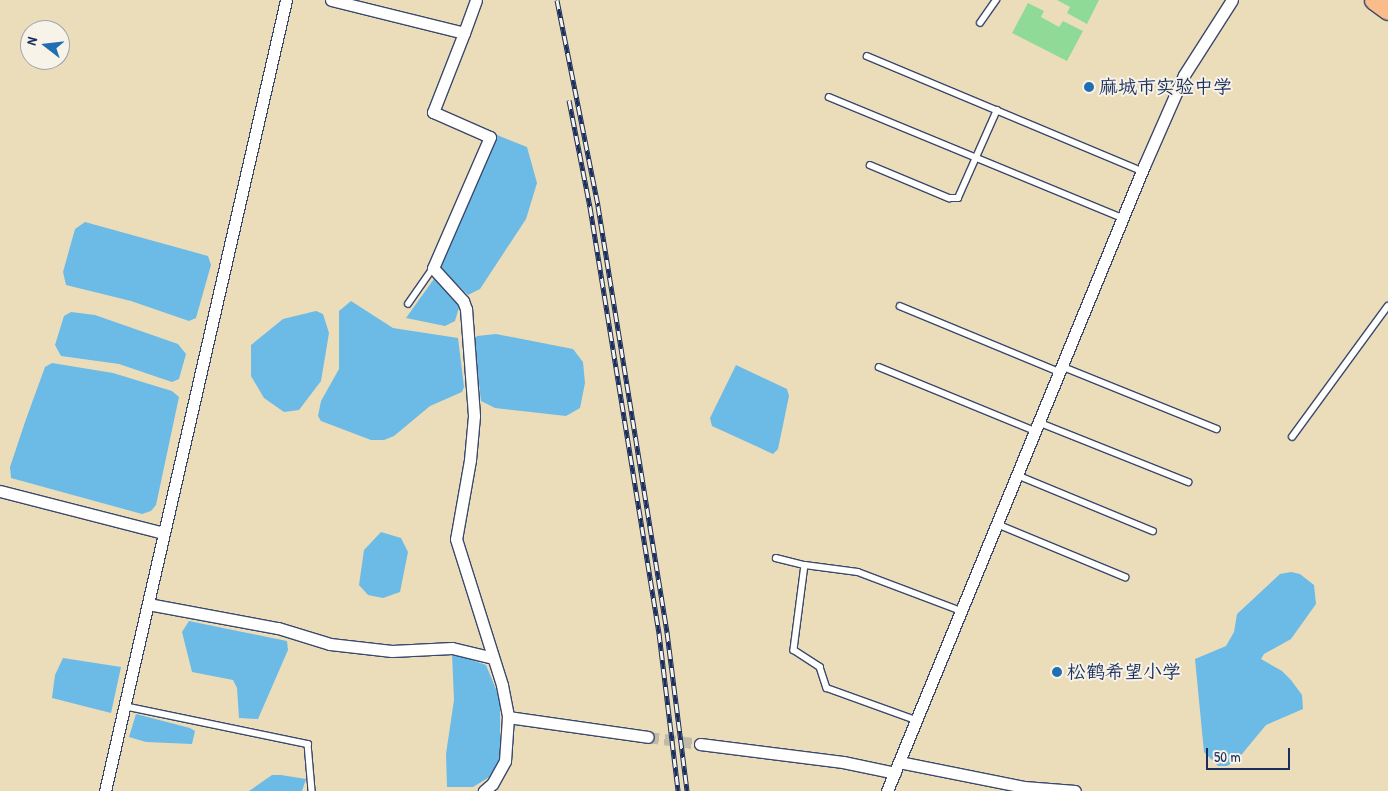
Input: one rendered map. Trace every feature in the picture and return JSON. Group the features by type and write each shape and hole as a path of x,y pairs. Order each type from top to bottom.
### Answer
{"highway":[{"path":"1374,0 1388,10"}],"street":[{"path":"105,791 286,0"},
{"path":"331,0 464,33"},
{"path":"476,0 433,112 490,137 433,268 463,301 466,309 474,416 470,460 456,539 493,658 508,718 504,761 492,784 484,791"},
{"path":"887,791 1142,171 1184,75 1232,0"},
{"path":"0,490 164,533"},
{"path":"148,604 278,628 330,644 392,652 452,648 493,658"},
{"path":"508,718 648,737"},
{"path":"700,744 843,762 895,773"},
{"path":"899,762 1024,787 1075,791"}],"lane":[{"path":"980,23 996,0"},
{"path":"867,56 1142,171"},
{"path":"829,97 1122,218"},
{"path":"870,165 955,199 961,196 997,110"},
{"path":"408,304 433,268"},
{"path":"900,306 1217,429"},
{"path":"1292,438 1388,306"},
{"path":"879,366 1188,482"},
{"path":"1017,475 1153,531"},
{"path":"997,524 1125,577"},
{"path":"776,558 805,565 858,572 961,611"},
{"path":"805,565 794,650 820,668 827,688 916,720"},
{"path":"124,706 308,744 312,791"}],"green space":[{"path":"1057,0 1099,0 1087,24 1067,13 1070,7"},
{"path":"1028,3 1044,11 1041,17 1059,27 1063,21 1083,31 1067,61 1012,33"}],"water":[{"path":"497,135 527,147 537,183 526,219 480,289 468,295 442,270 442,265"},
{"path":"85,222 208,256 211,265 196,318 189,321 131,301 66,285 63,272 75,229"},
{"path":"436,276 460,304 455,321 445,326 406,318"},
{"path":"351,301 393,328 458,338 464,387 462,392 430,406 394,436 384,440 371,440 321,421 318,416 321,401 339,369 339,311"},
{"path":"316,311 323,314 329,333 321,381 299,410 284,412 264,398 251,376 251,345 283,319"},
{"path":"71,312 95,315 178,344 186,354 179,379 172,382 119,364 61,356 55,345 64,316"},
{"path":"496,334 573,349 583,362 585,383 580,408 566,416 495,408 481,401 474,340 477,336"},
{"path":"52,363 113,373 172,391 179,397 156,505 151,511 142,514 11,478 10,467 25,422 45,367"},
{"path":"736,365 787,389 789,396 778,449 773,454 712,426 710,418"},
{"path":"381,532 401,538 408,552 400,592 383,598 368,595 359,585 364,550"},
{"path":"1291,572 1300,574 1314,585 1316,604 1291,639 1264,654 1261,659 1282,671 1291,680 1302,695 1303,709 1266,725 1237,760 1227,766 1218,766 1204,752 1195,659 1226,646 1234,632 1237,614 1280,574"},
{"path":"189,621 287,641 288,650 258,719 239,718 237,688 233,680 192,672 182,632"},
{"path":"452,653 486,665 500,699 500,757 491,776 473,787 447,787 446,754 454,700"},
{"path":"63,658 121,667 111,713 52,698 55,675"},
{"path":"136,714 190,728 195,731 192,744 146,742 129,737"},
{"path":"272,775 306,779 302,791 249,791"}],"tunnel":[{"path":"648,737 700,744"}],"railway":[{"path":"557,0 598,206 667,632 687,791"},
{"path":"569,100 590,207 659,633 678,791"}],"place":[{"name":"麻城市实验中学","path":"1089,87"},
{"name":"松鹤希望小学","path":"1057,672"}]}
